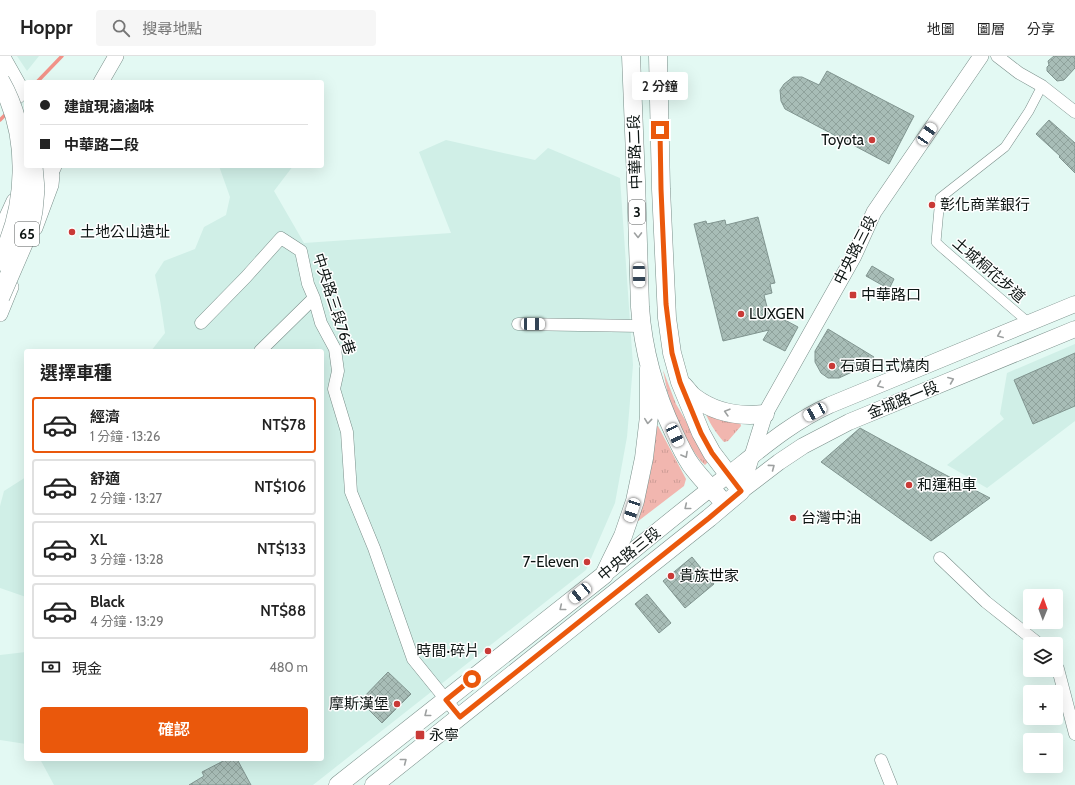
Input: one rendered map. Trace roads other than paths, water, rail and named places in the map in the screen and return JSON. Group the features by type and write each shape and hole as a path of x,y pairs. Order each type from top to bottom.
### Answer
{"highway":[{"path":"0,66 12,86 24,120"},
{"name":"65","path":"0,81 11,104 21,153 22,169 22,186 17,214 9,242 0,261"},
{"name":"65","path":"0,297 29,230 33,211 35,189 33,168"},
{"path":"0,269 19,228 51,168"}],"main road":[{"name":"中華路二段","path":"631,56 641,326 649,368"},
{"name":"中華路二段","path":"658,56 661,189 667,318 672,353 680,382"},
{"name":"金城路一段","path":"751,457 787,429 815,412 1075,304"},
{"name":"金城路一段","path":"741,491 803,446 849,422 1075,329"},
{"name":"3","path":"649,368 660,400 680,445 690,463 725,504"},
{"name":"3","path":"604,575 623,536 636,494 644,458 649,416 649,368"},
{"path":"680,382 693,397 727,413 747,416 765,414"},
{"name":"3","path":"680,382 701,433 712,453 741,491"},
{"name":"中央路三段","path":"338,785 751,457"},
{"name":"中央路三段","path":"374,785 741,491"}],"street":[{"path":"4,56 24,91"},
{"path":"102,80 116,56"},
{"name":"中央路三段","path":"741,491 765,414 854,256 874,212 981,56"},
{"path":"997,56 1019,73 1042,86 1075,112"},
{"name":"土城桐花步道","path":"1029,323 936,242 940,198 1005,147 1029,111 1042,86"},
{"path":"0,100 8,127 12,152 14,168 14,202"},
{"path":"0,232 22,188 49,168"},
{"path":"0,314 44,207 51,185 52,168"},
{"name":"中央路三段76巷","path":"201,323 246,277 281,238 301,251 308,284 314,298 321,323 335,349 338,371 334,389 347,432 351,492 374,548 413,659 460,717"},
{"path":"262,349 314,298"},
{"path":"518,324 641,326"},
{"path":"940,558 986,602 1030,637"},
{"path":"1060,677 1075,734"},
{"path":"881,760 891,785"}],"waterway":[{"path":"39,80 62,56"},
{"path":"0,120 8,112"}],"place":[{"name":"Toyota","path":"872,140"},
{"name":"彰化商業銀行","path":"932,205"},
{"name":"土地公山遺址","path":"72,232"},
{"name":"中華路口","path":"853,295"},
{"name":"LUXGEN","path":"741,314"},
{"name":"石頭日式燒肉","path":"832,366"},
{"name":"和運租車","path":"909,485"},
{"name":"台灣中油","path":"793,518"},
{"name":"7-Eleven","path":"587,562"},
{"name":"貴族世家","path":"671,576"},
{"name":"時間·碎片","path":"488,651"},
{"name":"摩斯漢堡","path":"397,704"},
{"name":"永寧","path":"420,735"}]}
